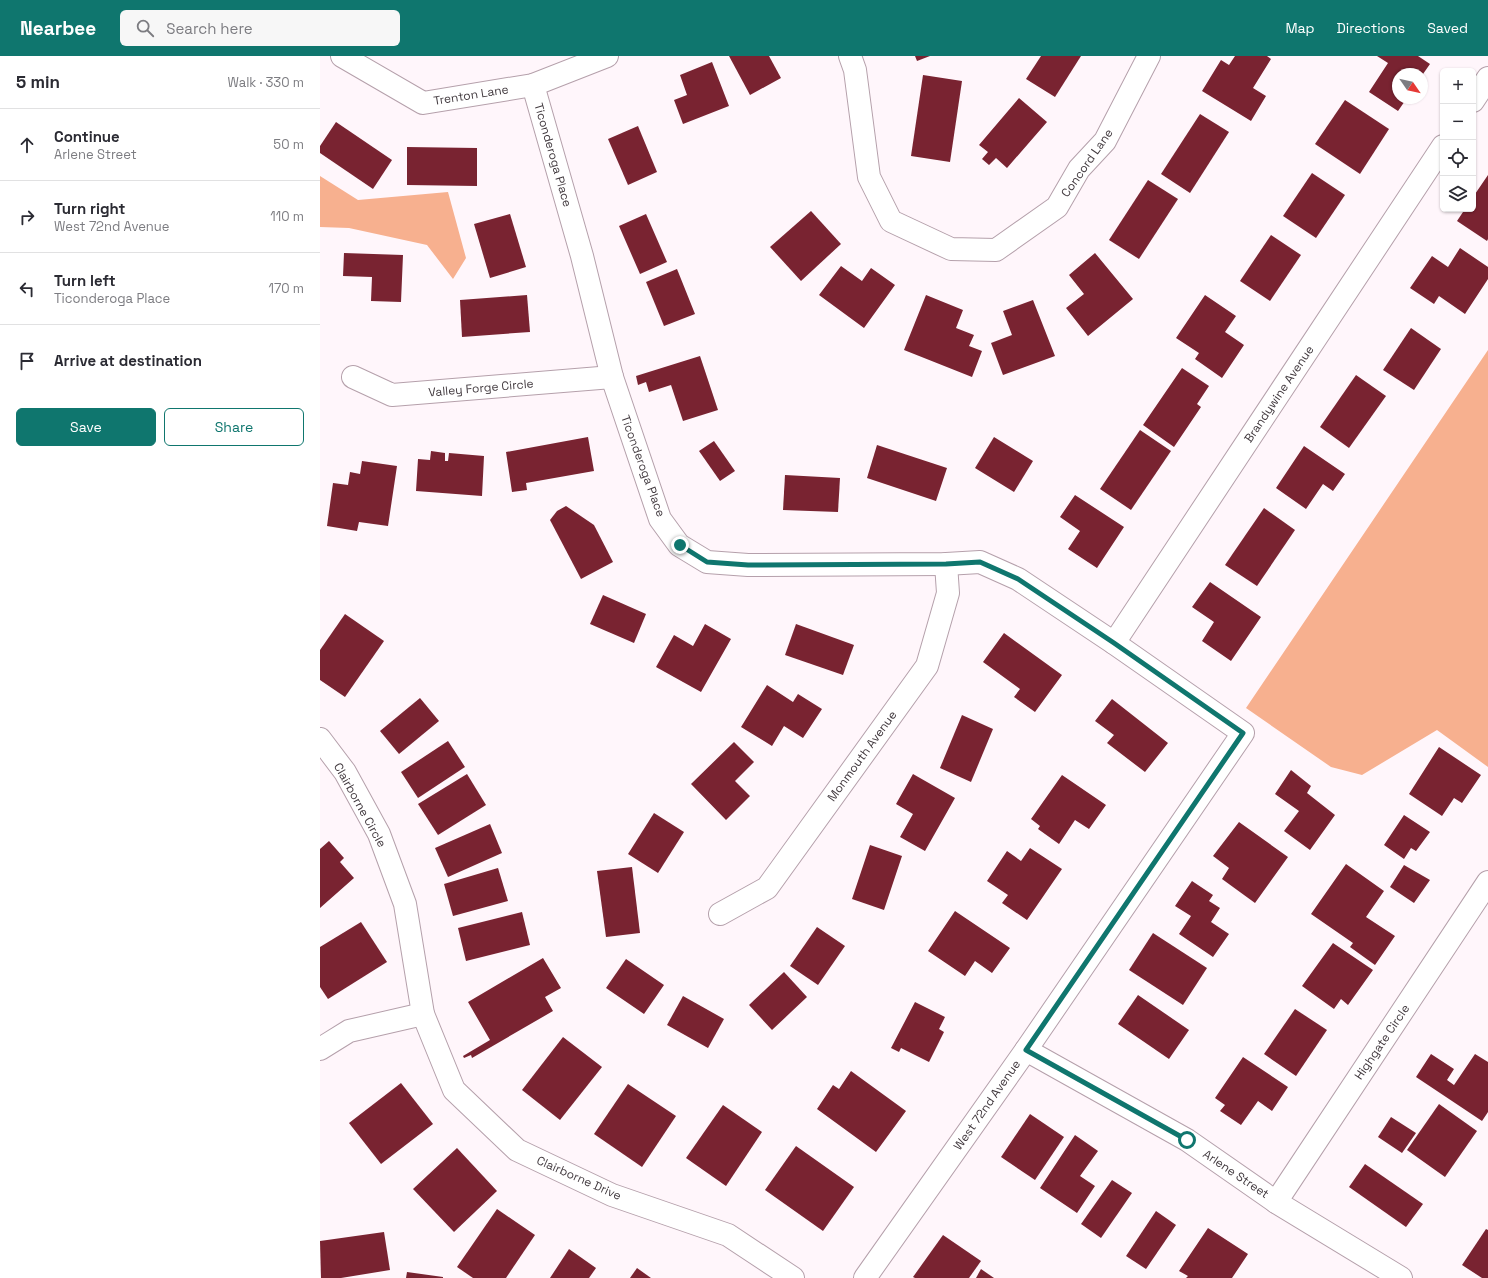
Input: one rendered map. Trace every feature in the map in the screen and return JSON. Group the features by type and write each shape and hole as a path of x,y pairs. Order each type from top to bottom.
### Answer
{"street":[{"name":"Trenton Lane","path":"342,56 423,103 533,85 607,56"},
{"name":"Concord Lane","path":"850,56 855,70 868,177 891,221 951,249 996,250 1057,207 1079,169 1105,141 1149,56"},
{"path":"1476,96 1488,78"},
{"name":"Ticonderoga Place","path":"533,85 582,256 612,377 660,519 680,545 707,562 748,565 946,564 980,562 1018,579 1114,643 1243,733"},
{"name":"Brandywine Avenue","path":"1114,643 1440,151"},
{"name":"Valley Forge Circle","path":"353,377 392,395 612,377"},
{"name":"Monmouth Avenue","path":"720,914 767,888 927,666 948,593 946,564"},
{"name":"West 72nd Avenue","path":"865,1278 1026,1050 1243,733"},
{"name":"Clairborne Circle","path":"320,739 345,772 379,834 406,904 423,1014"},
{"name":"Highgate Circle","path":"1276,1202 1488,882"},
{"path":"320,1049 349,1031 423,1014"},
{"name":"Clairborne Drive","path":"423,1014 454,1090 517,1150 612,1195 728,1235 793,1278"},
{"name":"Arlene Street","path":"1026,1050 1187,1140 1276,1202 1401,1278"}],"shaded area":[{"path":"320,176 358,200 448,192 466,258 453,279 427,245 349,228 320,227"},
{"path":"1488,350 1488,767 1437,730 1362,775 1331,767 1246,708"}],"building":[{"path":"729,56 769,56 781,78 750,95"},
{"path":"915,56 930,56 917,61"},
{"path":"1041,56 1081,56 1055,97 1026,79"},
{"path":"1235,56 1267,56 1271,59 1253,88 1266,96 1251,121 1202,91 1221,60 1229,65"},
{"path":"1377,56 1418,56 1430,64 1427,68 1392,68 1392,104 1403,104 1398,111 1369,92 1388,63"},
{"path":"712,62 729,106 683,124 674,100 687,95 680,75"},
{"path":"923,75 962,81 950,162 911,156"},
{"path":"1019,98 1047,122 1007,168 996,158 989,165 982,159 988,152 979,145"},
{"path":"1345,100 1389,129 1360,174 1315,144"},
{"path":"1200,114 1229,132 1190,193 1161,174"},
{"path":"336,122 392,160 373,189 320,153 320,146"},
{"path":"638,126 657,172 628,185 608,139"},
{"path":"407,147 477,148 477,186 407,185"},
{"path":"1312,173 1345,195 1316,238 1283,216"},
{"path":"1488,175 1487,241 1457,221 1463,212 1476,212 1476,193"},
{"path":"1148,180 1178,199 1139,259 1109,240"},
{"path":"811,211 841,244 801,281 770,247"},
{"path":"510,214 526,267 490,278 474,224"},
{"path":"646,214 667,262 640,274 619,226"},
{"path":"1271,235 1301,255 1270,301 1240,281"},
{"path":"1460,248 1488,267 1488,279 1465,314 1439,296 1434,304 1410,288 1432,256 1448,267"},
{"path":"344,253 403,255 401,302 371,301 372,277 343,276"},
{"path":"1095,253 1133,299 1088,336 1066,308 1084,294 1069,275"},
{"path":"841,266 862,281 871,268 895,285 864,328 819,295"},
{"path":"677,269 695,314 664,326 646,282"},
{"path":"527,295 530,332 462,337 460,300"},
{"path":"926,295 963,310 956,328 974,335 969,346 982,351 972,377 904,350"},
{"path":"1205,295 1236,316 1225,332 1244,345 1222,378 1195,359 1199,353 1176,338"},
{"path":"1033,300 1055,356 1003,375 991,343 1012,335 1003,311"},
{"path":"1411,328 1441,349 1414,390 1383,370"},
{"path":"700,356 718,410 683,421 671,385 649,392 646,382 638,385 636,376"},
{"path":"1182,368 1209,386 1197,404 1201,407 1174,447 1143,425"},
{"path":"1356,375 1386,396 1349,448 1320,427"},
{"path":"1140,430 1171,451 1131,510 1100,489"},
{"path":"588,437 594,471 526,483 527,490 512,492 506,452"},
{"path":"994,437 1033,461 1014,492 975,468"},
{"path":"714,441 735,471 720,481 699,451"},
{"path":"877,445 947,468 936,501 867,478"},
{"path":"1304,446 1345,474 1333,491 1323,484 1306,509 1276,488"},
{"path":"431,451 445,453 445,461 448,461 449,453 484,456 482,496 416,491 418,459 430,460"},
{"path":"362,461 397,466 388,526 359,522 357,531 327,526 333,483 348,485 350,472 360,474"},
{"path":"785,475 840,478 838,512 783,510"},
{"path":"1075,495 1124,527 1097,568 1068,549 1080,531 1060,517"},
{"path":"566,506 594,525 613,562 581,579 550,520 557,511"},
{"path":"1264,508 1295,530 1257,586 1225,565"},
{"path":"1210,582 1261,617 1231,661 1202,641 1214,622 1192,607"},
{"path":"603,595 646,614 634,643 590,624"},
{"path":"345,614 384,641 345,697 320,680 320,650"},
{"path":"705,624 731,639 701,692 656,667 674,635 693,646"},
{"path":"796,624 854,645 843,675 785,655"},
{"path":"1004,633 1062,675 1035,712 1014,697 1020,689 983,662"},
{"path":"767,685 793,702 798,694 822,709 803,738 784,726 772,746 741,727"},
{"path":"420,698 439,721 399,754 380,731"},
{"path":"1112,699 1168,743 1145,772 1107,743 1114,735 1095,721"},
{"path":"962,715 993,729 971,782 940,768"},
{"path":"448,741 465,767 418,798 401,772"},
{"path":"734,742 754,762 735,781 750,796 726,820 691,784"},
{"path":"1439,747 1481,775 1462,803 1454,798 1442,816 1409,794"},
{"path":"1291,770 1311,786 1307,793 1335,815 1310,850 1284,831 1299,811 1275,794"},
{"path":"467,774 486,805 438,835 418,804"},
{"path":"913,774 955,798 925,851 900,837 913,814 896,804"},
{"path":"1062,775 1106,805 1089,829 1075,820 1059,844 1038,829 1040,826 1031,819"},
{"path":"654,813 684,832 658,873 628,854"},
{"path":"1404,815 1430,832 1416,851 1411,848 1404,859 1384,845"},
{"path":"1239,822 1288,857 1255,903 1222,879 1229,868 1213,856"},
{"path":"490,824 502,853 448,877 435,848"},
{"path":"329,841 344,858 340,862 354,878 320,908 320,849"},
{"path":"870,845 902,856 884,910 852,899"},
{"path":"1030,848 1062,869 1027,920 1002,903 1008,895 987,881 1007,851 1021,861"},
{"path":"1346,864 1384,891 1366,917 1395,936 1375,965 1350,947 1353,943 1311,914"},
{"path":"1404,865 1430,880 1414,903 1390,887"},
{"path":"632,867 640,933 606,937 597,871"},
{"path":"498,868 508,901 453,916 444,884"},
{"path":"1192,881 1213,895 1209,901 1220,908 1211,922 1229,934 1213,957 1179,934 1191,916 1175,906"},
{"path":"955,911 1010,948 992,973 975,961 965,976 928,951"},
{"path":"522,912 530,945 466,961 458,928"},
{"path":"361,922 387,962 328,999 320,987 320,947"},
{"path":"817,927 845,946 818,985 790,966"},
{"path":"1153,933 1207,968 1183,1005 1129,970"},
{"path":"1333,943 1373,970 1348,1005 1341,999 1334,1009 1302,986"},
{"path":"543,958 561,988 545,997 553,1011 472,1058 471,1055 464,1058 463,1056 490,1040 468,1002"},
{"path":"626,959 664,985 644,1014 606,988"},
{"path":"784,972 807,997 772,1030 749,1005"},
{"path":"1138,995 1189,1030 1169,1059 1118,1024"},
{"path":"683,996 724,1019 708,1048 667,1025"},
{"path":"915,1002 945,1017 939,1029 944,1032 929,1062 901,1048 899,1052 891,1048"},
{"path":"1295,1009 1327,1030 1296,1076 1264,1054"},
{"path":"563,1037 602,1067 560,1120 522,1090"},
{"path":"1431,1054 1454,1069 1447,1080 1454,1085 1475,1054 1488,1062 1488,1112 1482,1121 1416,1077"},
{"path":"1243,1057 1288,1087 1272,1111 1258,1101 1241,1125 1220,1111 1225,1105 1215,1098"},
{"path":"851,1071 906,1111 876,1152 817,1109 833,1085 839,1089"},
{"path":"401,1083 433,1124 381,1164 349,1123"},
{"path":"628,1084 676,1116 642,1167 594,1134"},
{"path":"1439,1104 1477,1131 1445,1177 1407,1150"},
{"path":"723,1105 762,1132 726,1186 686,1158"},
{"path":"1030,1114 1064,1137 1035,1180 1001,1157"},
{"path":"1391,1117 1416,1133 1402,1153 1378,1137"},
{"path":"1075,1135 1098,1151 1080,1176 1095,1186 1077,1213 1040,1188"},
{"path":"796,1146 854,1187 823,1231 765,1190"},
{"path":"457,1148 497,1191 454,1232 413,1189"},
{"path":"1365,1164 1423,1204 1406,1227 1349,1187"},
{"path":"1112,1180 1132,1193 1101,1238 1081,1224"},
{"path":"497,1209 535,1235 506,1278 473,1278 457,1267"},
{"path":"1156,1211 1176,1225 1146,1269 1126,1256"},
{"path":"1208,1228 1248,1254 1232,1278 1186,1278 1188,1276 1179,1271"},
{"path":"1486,1229 1488,1230 1488,1278 1482,1278 1462,1265"},
{"path":"384,1232 390,1270 341,1278 321,1278 320,1241"},
{"path":"943,1235 981,1261 969,1278 913,1277"},
{"path":"569,1249 596,1268 589,1278 550,1278"},
{"path":"637,1268 651,1278 630,1278"},
{"path":"981,1269 994,1278 976,1278"},
{"path":"407,1272 443,1277 443,1278 406,1278"}],"route":[{"path":"680,545 707,562 748,565 946,564 980,562 1018,579 1114,643 1243,733 1026,1050 1187,1140"}]}
